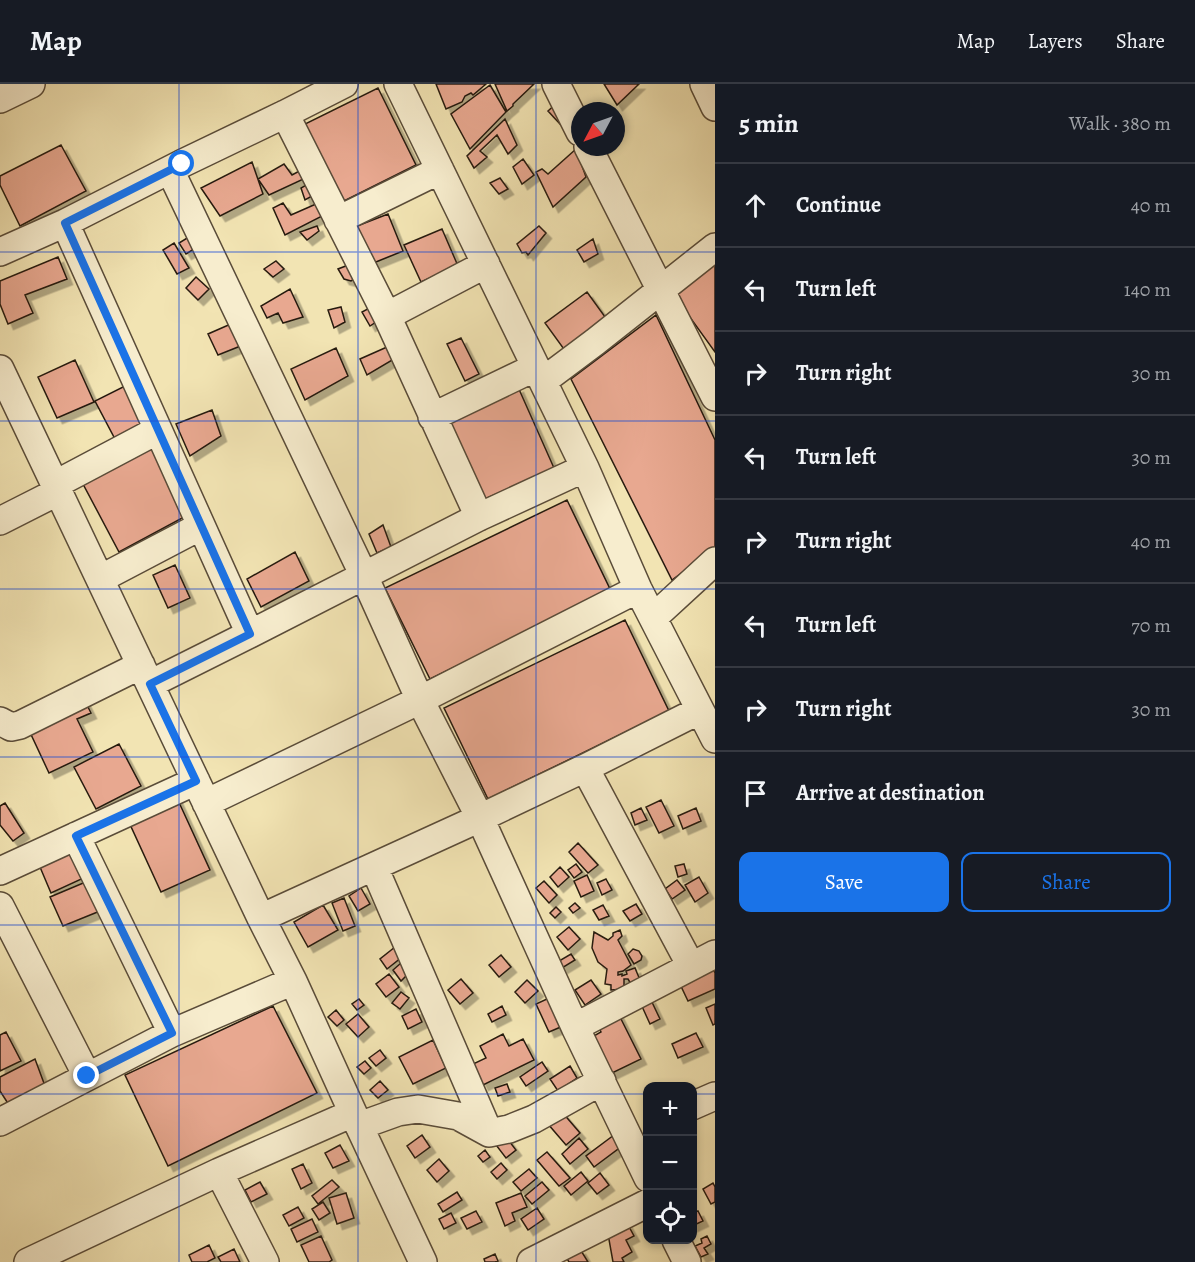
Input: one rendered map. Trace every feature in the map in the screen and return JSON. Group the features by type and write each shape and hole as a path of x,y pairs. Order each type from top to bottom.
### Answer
{"street":[{"path":"0,252 65,223 344,84"},
{"path":"398,84 585,468 639,590 715,738"},
{"path":"556,84 571,114"},
{"path":"704,84 715,107"},
{"path":"285,114 387,316 479,517"},
{"path":"593,156 715,397"},
{"path":"170,170 364,576 420,700 480,818 575,1027 602,1082 638,1132 643,1155"},
{"path":"338,220 440,170"},
{"path":"65,223 250,634"},
{"path":"432,417 539,374 661,290 715,247"},
{"path":"387,316 486,264"},
{"path":"0,369 8,406 57,488 293,981 423,1262"},
{"path":"0,521 158,430"},
{"path":"0,721 10,726 20,725 250,634 479,517 585,468"},
{"path":"100,579 201,526"},
{"path":"653,618 715,561"},
{"path":"0,871 76,836 201,792 420,700 639,590"},
{"path":"261,918 480,818 700,710"},
{"path":"585,768 691,966"},
{"path":"76,836 172,1033"},
{"path":"374,867 489,1133"},
{"path":"0,906 87,1076"},
{"path":"575,1027 715,954"},
{"path":"0,1122 172,1033 293,981"},
{"path":"28,1262 219,1172 356,1120 418,1109 458,1116 489,1133 509,1129 534,1119 602,1082"},
{"path":"697,1104 715,1096"},
{"path":"219,1172 265,1262"},
{"path":"542,1259 643,1206"},
{"path":"678,1244 687,1262"}],"building":[{"path":"436,84 486,84 473,95 471,93 465,96 462,102 446,109"},
{"path":"495,84 534,84 507,111"},
{"path":"604,84 639,84 620,102 615,102"},
{"path":"490,85 506,112 470,149 451,114"},
{"path":"378,88 416,165 342,202 303,125"},
{"path":"558,102 567,117 560,124 548,111"},
{"path":"505,119 517,145 508,154 497,135 480,151 487,157 474,168 467,156"},
{"path":"61,145 86,191 20,226 0,185 0,176"},
{"path":"571,153 571,156 578,156 586,177 553,207 536,172 542,169 548,174"},
{"path":"523,159 534,175 522,184 513,167"},
{"path":"252,162 263,194 220,216 201,188"},
{"path":"284,164 292,175 305,168 310,176 269,195 258,179"},
{"path":"500,178 508,189 499,194 490,183"},
{"path":"313,181 319,192 305,200 301,188"},
{"path":"325,200 330,212 285,235 273,208 283,203 291,215"},
{"path":"388,214 403,251 371,264 357,226"},
{"path":"317,226 319,231 307,240 300,232"},
{"path":"539,226 546,233 528,255 526,252 522,253 517,244"},
{"path":"442,229 458,266 421,282 404,245"},
{"path":"192,235 199,246 186,254 179,243"},
{"path":"593,239 598,254 584,262 577,250"},
{"path":"174,243 189,268 177,274 163,250"},
{"path":"58,257 67,279 25,295 33,313 8,324 0,304 0,281"},
{"path":"715,260 715,352 671,291"},
{"path":"276,261 284,269 273,277 264,269"},
{"path":"351,264 358,277 351,281 344,279 338,269"},
{"path":"196,277 209,289 198,300 186,288"},
{"path":"290,289 303,317 283,323 278,313 267,318 261,306"},
{"path":"587,292 608,321 566,352 545,323"},
{"path":"373,306 379,320 370,326 362,312"},
{"path":"341,307 345,322 334,328 328,310"},
{"path":"656,315 715,440 715,548 672,580 571,379"},
{"path":"233,323 243,345 218,355 208,334"},
{"path":"461,338 479,374 465,381 447,344"},
{"path":"387,347 394,359 367,375 360,359"},
{"path":"336,348 348,376 305,400 291,369"},
{"path":"75,360 94,402 57,418 38,377"},
{"path":"129,384 148,423 115,439 95,401"},
{"path":"518,387 554,468 485,499 448,418"},
{"path":"212,410 221,436 190,456 176,424"},
{"path":"151,448 186,516 119,552 83,484"},
{"path":"567,500 611,591 430,679 385,588"},
{"path":"383,525 391,547 377,553 369,534"},
{"path":"295,552 309,581 261,607 247,579"},
{"path":"175,565 190,598 168,608 153,575"},
{"path":"625,620 669,711 488,799 444,708"},
{"path":"85,701 91,713 77,719 93,752 49,773 28,728"},
{"path":"119,744 141,786 96,809 74,767"},
{"path":"177,798 210,870 161,892 128,820"},
{"path":"661,800 674,826 659,833 646,807"},
{"path":"5,803 24,833 13,841 0,825 0,806"},
{"path":"641,808 647,820 635,825 631,813"},
{"path":"696,808 701,821 683,829 678,816"},
{"path":"578,843 598,865 588,873 569,852"},
{"path":"73,844 88,876 51,893 37,860"},
{"path":"576,864 582,872 574,878 568,870"},
{"path":"684,864 687,874 678,877 675,866"},
{"path":"560,867 569,877 558,887 550,877"},
{"path":"587,875 594,891 581,897 574,881"},
{"path":"699,877 708,893 695,902 685,885"},
{"path":"606,879 612,890 602,895 597,883"},
{"path":"677,880 685,890 672,899 665,889"},
{"path":"88,881 100,911 63,926 50,897"},
{"path":"544,881 557,895 549,903 536,888"},
{"path":"361,888 370,904 358,911 349,896"},
{"path":"344,898 355,926 343,931 332,903"},
{"path":"575,903 580,908 573,913 569,908"},
{"path":"636,904 642,914 630,921 623,911"},
{"path":"323,905 338,930 308,947 294,922"},
{"path":"603,905 609,916 599,920 593,910"},
{"path":"556,907 561,912 555,918 550,913"},
{"path":"569,927 580,939 568,950 557,937"},
{"path":"620,930 622,936 618,940 631,965 618,972 618,975 627,974 626,971 635,968 640,980 631,984 628,979 624,979 624,989 611,990 611,985 605,984 607,969 598,962 592,948 594,932 608,940 613,933"},
{"path":"395,947 402,957 387,969 380,959"},
{"path":"633,949 639,951 642,956 641,960 634,964 628,954"},
{"path":"571,954 575,960 562,968 559,961"},
{"path":"501,955 511,967 499,977 489,965"},
{"path":"401,963 409,973 401,981 393,970"},
{"path":"712,967 715,973 715,989 688,1001 679,982"},
{"path":"389,974 399,987 386,997 376,984"},
{"path":"461,979 473,993 460,1004 448,990"},
{"path":"527,980 538,991 525,1003 515,992"},
{"path":"591,980 601,994 585,1005 575,990"},
{"path":"401,992 409,998 400,1009 392,1003"},
{"path":"549,998 563,1026 549,1032 536,1004"},
{"path":"650,998 660,1019 650,1024 640,1002"},
{"path":"359,999 364,1005 357,1010 352,1004"},
{"path":"715,1004 715,1024 713,1025 706,1008"},
{"path":"273,1006 317,1093 168,1166 125,1075"},
{"path":"502,1006 506,1015 492,1022 488,1014"},
{"path":"416,1009 422,1022 408,1029 402,1016"},
{"path":"336,1010 344,1020 337,1026 328,1017"},
{"path":"618,1013 641,1059 610,1074 592,1037 601,1032 597,1023"},
{"path":"358,1014 369,1027 358,1037 346,1024"},
{"path":"6,1032 21,1061 0,1071 0,1035"},
{"path":"696,1033 703,1047 678,1058 672,1044"},
{"path":"503,1034 509,1046 523,1039 534,1060 483,1085 473,1064 486,1058 480,1046"},
{"path":"433,1040 446,1068 413,1084 399,1057"},
{"path":"380,1050 386,1058 376,1066 369,1058"},
{"path":"35,1059 45,1086 9,1105 0,1091 0,1077"},
{"path":"365,1061 371,1068 364,1074 357,1067"},
{"path":"542,1062 548,1071 526,1086 520,1077"},
{"path":"570,1066 577,1078 558,1091 550,1079"},
{"path":"380,1081 388,1090 378,1098 370,1090"},
{"path":"507,1084 510,1092 498,1096 495,1088"},
{"path":"562,1112 580,1133 566,1145 548,1124"},
{"path":"422,1135 430,1147 415,1158 407,1146"},
{"path":"614,1135 622,1146 594,1167 586,1156"},
{"path":"506,1137 516,1150 506,1158 496,1145"},
{"path":"579,1138 588,1149 570,1164 562,1154"},
{"path":"340,1145 349,1161 333,1168 325,1153"},
{"path":"485,1150 490,1157 483,1162 478,1156"},
{"path":"547,1152 570,1178 559,1186 537,1160"},
{"path":"439,1159 449,1171 437,1182 427,1170"},
{"path":"501,1163 507,1170 497,1179 491,1172"},
{"path":"303,1164 312,1183 301,1189 292,1169"},
{"path":"529,1169 537,1178 521,1191 513,1182"},
{"path":"581,1172 588,1181 571,1195 564,1186"},
{"path":"600,1173 609,1185 597,1194 588,1183"},
{"path":"332,1180 339,1187 318,1204 312,1196"},
{"path":"260,1182 267,1194 251,1202 245,1190"},
{"path":"542,1182 549,1190 532,1204 525,1196"},
{"path":"713,1183 715,1202 711,1204 703,1189"},
{"path":"457,1192 462,1200 443,1212 438,1204"},
{"path":"346,1193 354,1218 337,1224 329,1198"},
{"path":"521,1193 527,1207 512,1213 515,1221 505,1226 496,1203"},
{"path":"323,1202 330,1213 319,1220 312,1209"},
{"path":"298,1207 304,1218 289,1226 283,1215"},
{"path":"537,1208 544,1219 528,1230 521,1219"},
{"path":"476,1211 482,1222 467,1229 461,1218"},
{"path":"697,1211 703,1221 697,1224"},
{"path":"451,1213 456,1223 444,1229 439,1219"},
{"path":"312,1219 318,1232 297,1242 291,1229"},
{"path":"627,1223 634,1236 626,1240 632,1252 622,1258 624,1262 613,1262 608,1234"},
{"path":"321,1236 332,1260 309,1262 301,1245"},
{"path":"707,1236 711,1244 704,1248 708,1254 701,1257 695,1246 702,1243 701,1239"},
{"path":"209,1245 215,1258 207,1262 192,1262 189,1255"},
{"path":"234,1249 240,1262 221,1262 218,1257"},
{"path":"580,1249 588,1262 569,1262 566,1257"},
{"path":"495,1254 498,1261 485,1262 484,1259"}],"route":[{"path":"87,1076 172,1033 76,836 196,781 150,684 250,634 65,223 182,164"}]}
